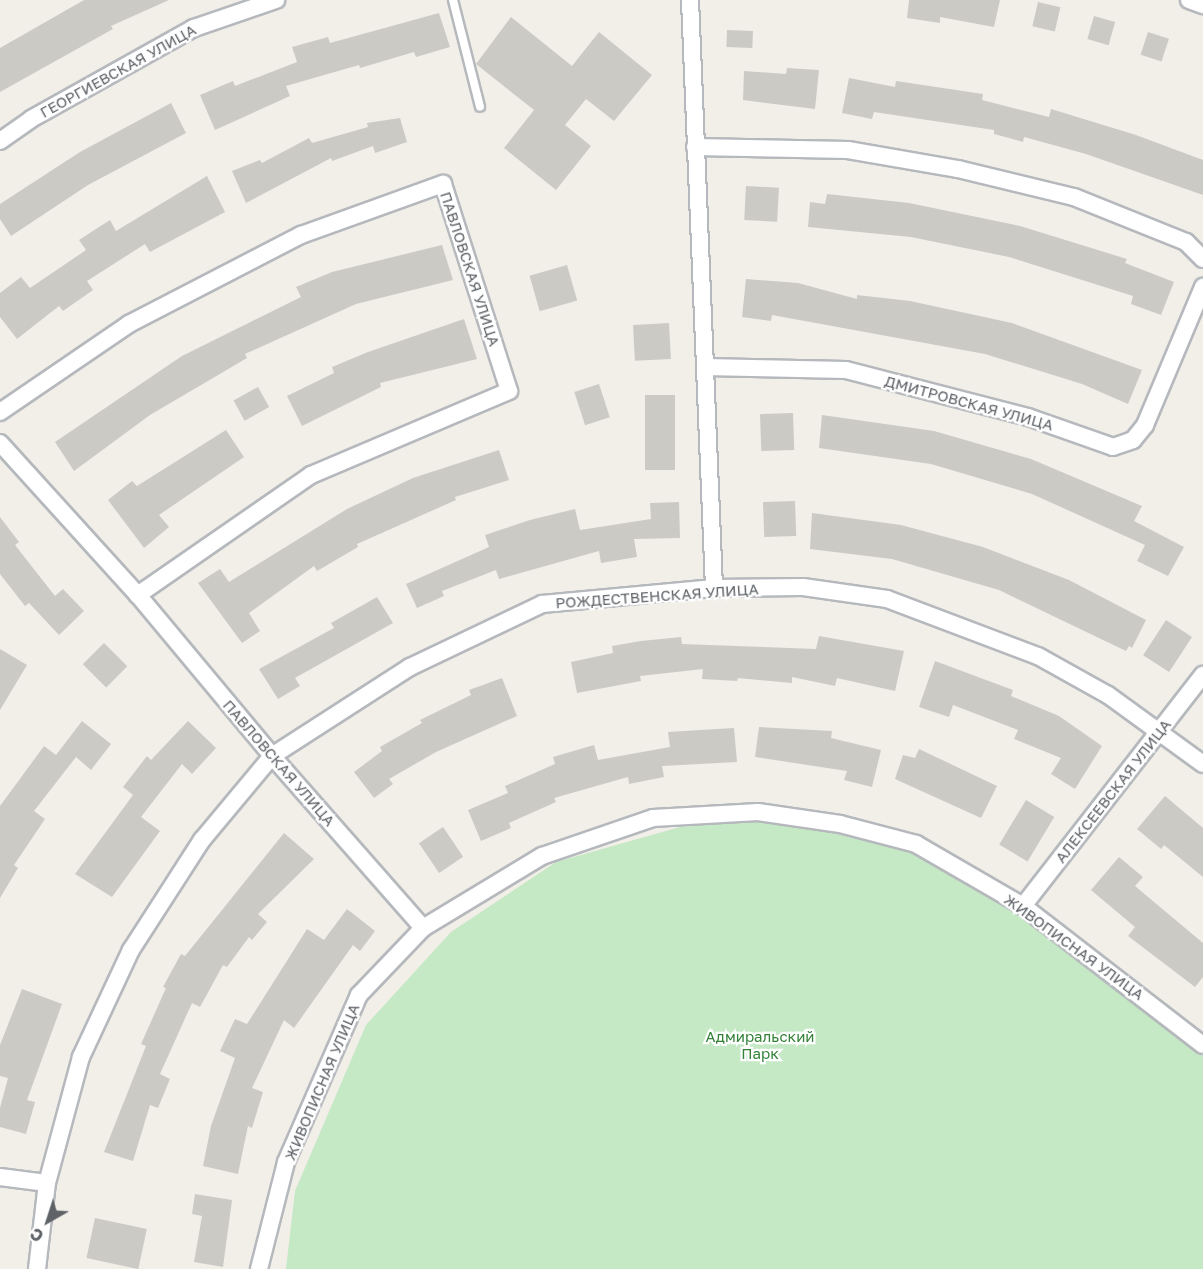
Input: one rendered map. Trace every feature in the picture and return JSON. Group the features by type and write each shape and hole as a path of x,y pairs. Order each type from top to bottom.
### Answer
{"street":[{"name":"ГЕОРГИЕВСКАЯ УЛИЦА","path":"0,141 31,120 194,28 276,0"},
{"path":"690,0 714,588"},
{"path":"1189,0 1203,5"},
{"path":"695,147 848,150 958,169 1074,197 1186,242 1203,259"},
{"name":"ПАВЛОВСКАЯ УЛИЦА","path":"0,412 129,324 250,261 301,235 443,184 509,391 311,475 138,596"},
{"name":"ДМИТРОВСКАЯ УЛИЦА","path":"705,367 846,370 1028,417 1113,447 1133,440 1144,425 1203,287"},
{"name":"ПАВЛОВСКАЯ УЛИЦА","path":"0,443 138,596 272,756 423,928"},
{"name":"РОЖДЕСТВЕНСКАЯ УЛИЦА","path":"37,1269 47,1183 81,1057 131,950 202,840 272,756 410,667 542,604 714,588 803,587 887,599 963,624 1038,656 1108,695 1203,764"},
{"name":"АЛЕКСЕЕВСКАЯ УЛИЦА","path":"1023,906 1203,675"},
{"name":"ЖИВОПИСНАЯ УЛИЦА","path":"259,1269 286,1162 359,995 423,928 542,856 653,818 758,812 840,824 916,844 1023,906 1203,1045"},
{"path":"0,1177 47,1183"}],"lane":[{"path":"453,0 480,107"}],"green space":[{"name":"Адмиральский Парк","path":"771,819 895,844 1012,904 1203,1056 1203,1269 286,1269 295,1191 366,1025 451,932 556,862 680,827"}],"building":[{"path":"84,0 169,0 111,26 113,29 0,92 0,48"},
{"path":"909,0 1000,0 994,27 940,17 940,23 907,18"},
{"path":"1038,2 1060,7 1055,32 1032,26"},
{"path":"439,13 450,47 416,57 414,52 360,68 359,65 286,86 290,96 215,130 200,95 233,81 235,86 297,62 292,47 328,37 330,43"},
{"path":"1094,16 1115,22 1109,45 1087,39"},
{"path":"511,17 572,66 599,32 652,75 614,121 586,99 565,125 591,146 556,190 504,148 534,110 476,64"},
{"path":"727,30 753,31 752,48 726,47"},
{"path":"1148,32 1169,39 1162,62 1141,55"},
{"path":"787,68 819,70 815,109 743,100 744,71 786,74"},
{"path":"849,78 895,87 896,81 983,94 982,100 1049,117 1051,109 1136,135 1203,160 1203,195 1086,154 1024,137 1023,142 994,134 994,130 874,112 872,119 842,113"},
{"path":"171,103 186,133 88,185 11,236 0,219 0,204 80,152"},
{"path":"400,118 407,142 375,153 373,146 332,161 331,158 246,203 232,171 260,160 262,163 309,138 312,143 368,127 367,123"},
{"path":"207,176 225,212 150,252 145,244 87,281 93,290 63,311 59,306 17,339 0,317 0,293 21,277 30,288 86,250 79,240 110,220 116,231"},
{"path":"746,186 779,188 777,222 744,220"},
{"path":"827,194 909,203 1020,226 1127,259 1125,263 1174,282 1161,315 1131,304 1133,296 1009,257 911,237 808,227 810,202 825,204"},
{"path":"442,245 453,280 356,304 245,354 247,358 150,415 74,471 55,442 182,356 301,297 296,287 332,272"},
{"path":"567,265 577,301 540,311 530,276"},
{"path":"746,279 798,283 857,299 857,295 910,301 1012,323 1142,370 1128,404 1082,384 985,354 772,315 771,321 742,317"},
{"path":"464,319 477,359 380,383 381,387 302,426 287,396 334,373 332,367"},
{"path":"669,323 671,359 635,361 633,325"},
{"path":"599,384 610,417 585,425 574,392"},
{"path":"258,387 269,407 245,421 234,401"},
{"path":"645,395 675,395 675,470 645,470"},
{"path":"793,413 794,450 761,451 760,414"},
{"path":"822,415 934,431 1031,459 1142,506 1134,521 1184,547 1168,576 1137,561 1145,545 1032,494 931,464 819,448"},
{"path":"226,430 244,457 159,515 169,527 144,548 108,500 132,481 137,486"},
{"path":"499,450 509,480 455,497 456,500 357,544 358,547 317,571 314,566 249,613 260,631 242,643 198,583 220,569 229,582 347,509 413,478"},
{"path":"795,501 796,536 764,537 763,502"},
{"path":"679,502 680,538 634,539 637,557 601,563 599,551 499,579 496,570 442,591 444,596 417,608 406,584 489,547 485,535 530,520 575,509 580,530 651,519 650,503"},
{"path":"812,513 901,525 983,547 1069,580 1146,620 1132,648 1129,646 1126,651 999,590 892,559 810,549"},
{"path":"0,517 19,542 15,545 55,596 63,589 84,611 59,635 29,603 25,606 0,574"},
{"path":"377,597 393,623 295,678 300,686 278,699 259,669 334,628 331,623"},
{"path":"1166,620 1192,637 1169,672 1143,655"},
{"path":"819,636 904,651 895,691 837,678 835,686 792,677 792,683 738,678 737,681 702,679 703,669 640,676 641,681 577,693 571,662 613,653 612,646 641,641 681,637 682,644 816,649"},
{"path":"104,643 127,666 106,688 83,664"},
{"path":"0,649 27,665 0,710"},
{"path":"935,661 1013,690 1011,696 1059,716 1102,746 1075,789 1051,774 1061,758 1014,739 1018,730 953,705 949,717 919,707"},
{"path":"502,678 517,716 436,752 389,779 393,784 374,798 354,772 382,751 380,747 422,723 420,720 471,695 469,690"},
{"path":"82,721 111,744 91,770 76,757 34,811 45,819 14,865 18,868 0,898 0,806 44,746 56,755"},
{"path":"188,721 216,748 192,774 182,764 141,817 160,831 112,897 75,874 133,795 123,787 147,756 151,760"},
{"path":"759,727 832,731 831,738 881,750 872,787 844,780 847,771 755,757"},
{"path":"734,728 737,762 662,766 664,777 629,784 628,777 554,798 556,802 509,823 511,828 481,841 468,810 508,793 505,786 555,764 553,757 594,745 598,760 670,747 668,732"},
{"path":"919,749 997,786 981,818 895,779 903,755 915,758"},
{"path":"1165,796 1203,828 1203,877 1164,845 1161,849 1137,829"},
{"path":"1026,800 1054,817 1028,862 999,845"},
{"path":"443,827 463,857 439,873 419,843"},
{"path":"284,833 314,859 258,914 267,922 252,940 249,937 227,967 223,965 200,1007 192,1003 160,1074 170,1079 158,1108 150,1105 133,1161 104,1152 146,1046 141,1044 166,988 163,987 181,954 185,956"},
{"path":"1119,857 1143,877 1135,886 1203,943 1203,977 1195,987 1128,936 1135,927 1091,890"},
{"path":"347,909 375,931 360,951 353,945 294,1028 284,1020 252,1088 263,1092 252,1128 248,1126 238,1174 203,1166 211,1126 235,1058 220,1051 235,1019 247,1024 307,929 324,940"},
{"path":"22,989 62,1004 27,1100 35,1102 26,1134 0,1127 0,1108 8,1078 0,1076 0,1045"},
{"path":"195,1194 232,1200 223,1267 194,1262 202,1216 192,1214"},
{"path":"95,1218 147,1229 138,1269 86,1258"}]}
